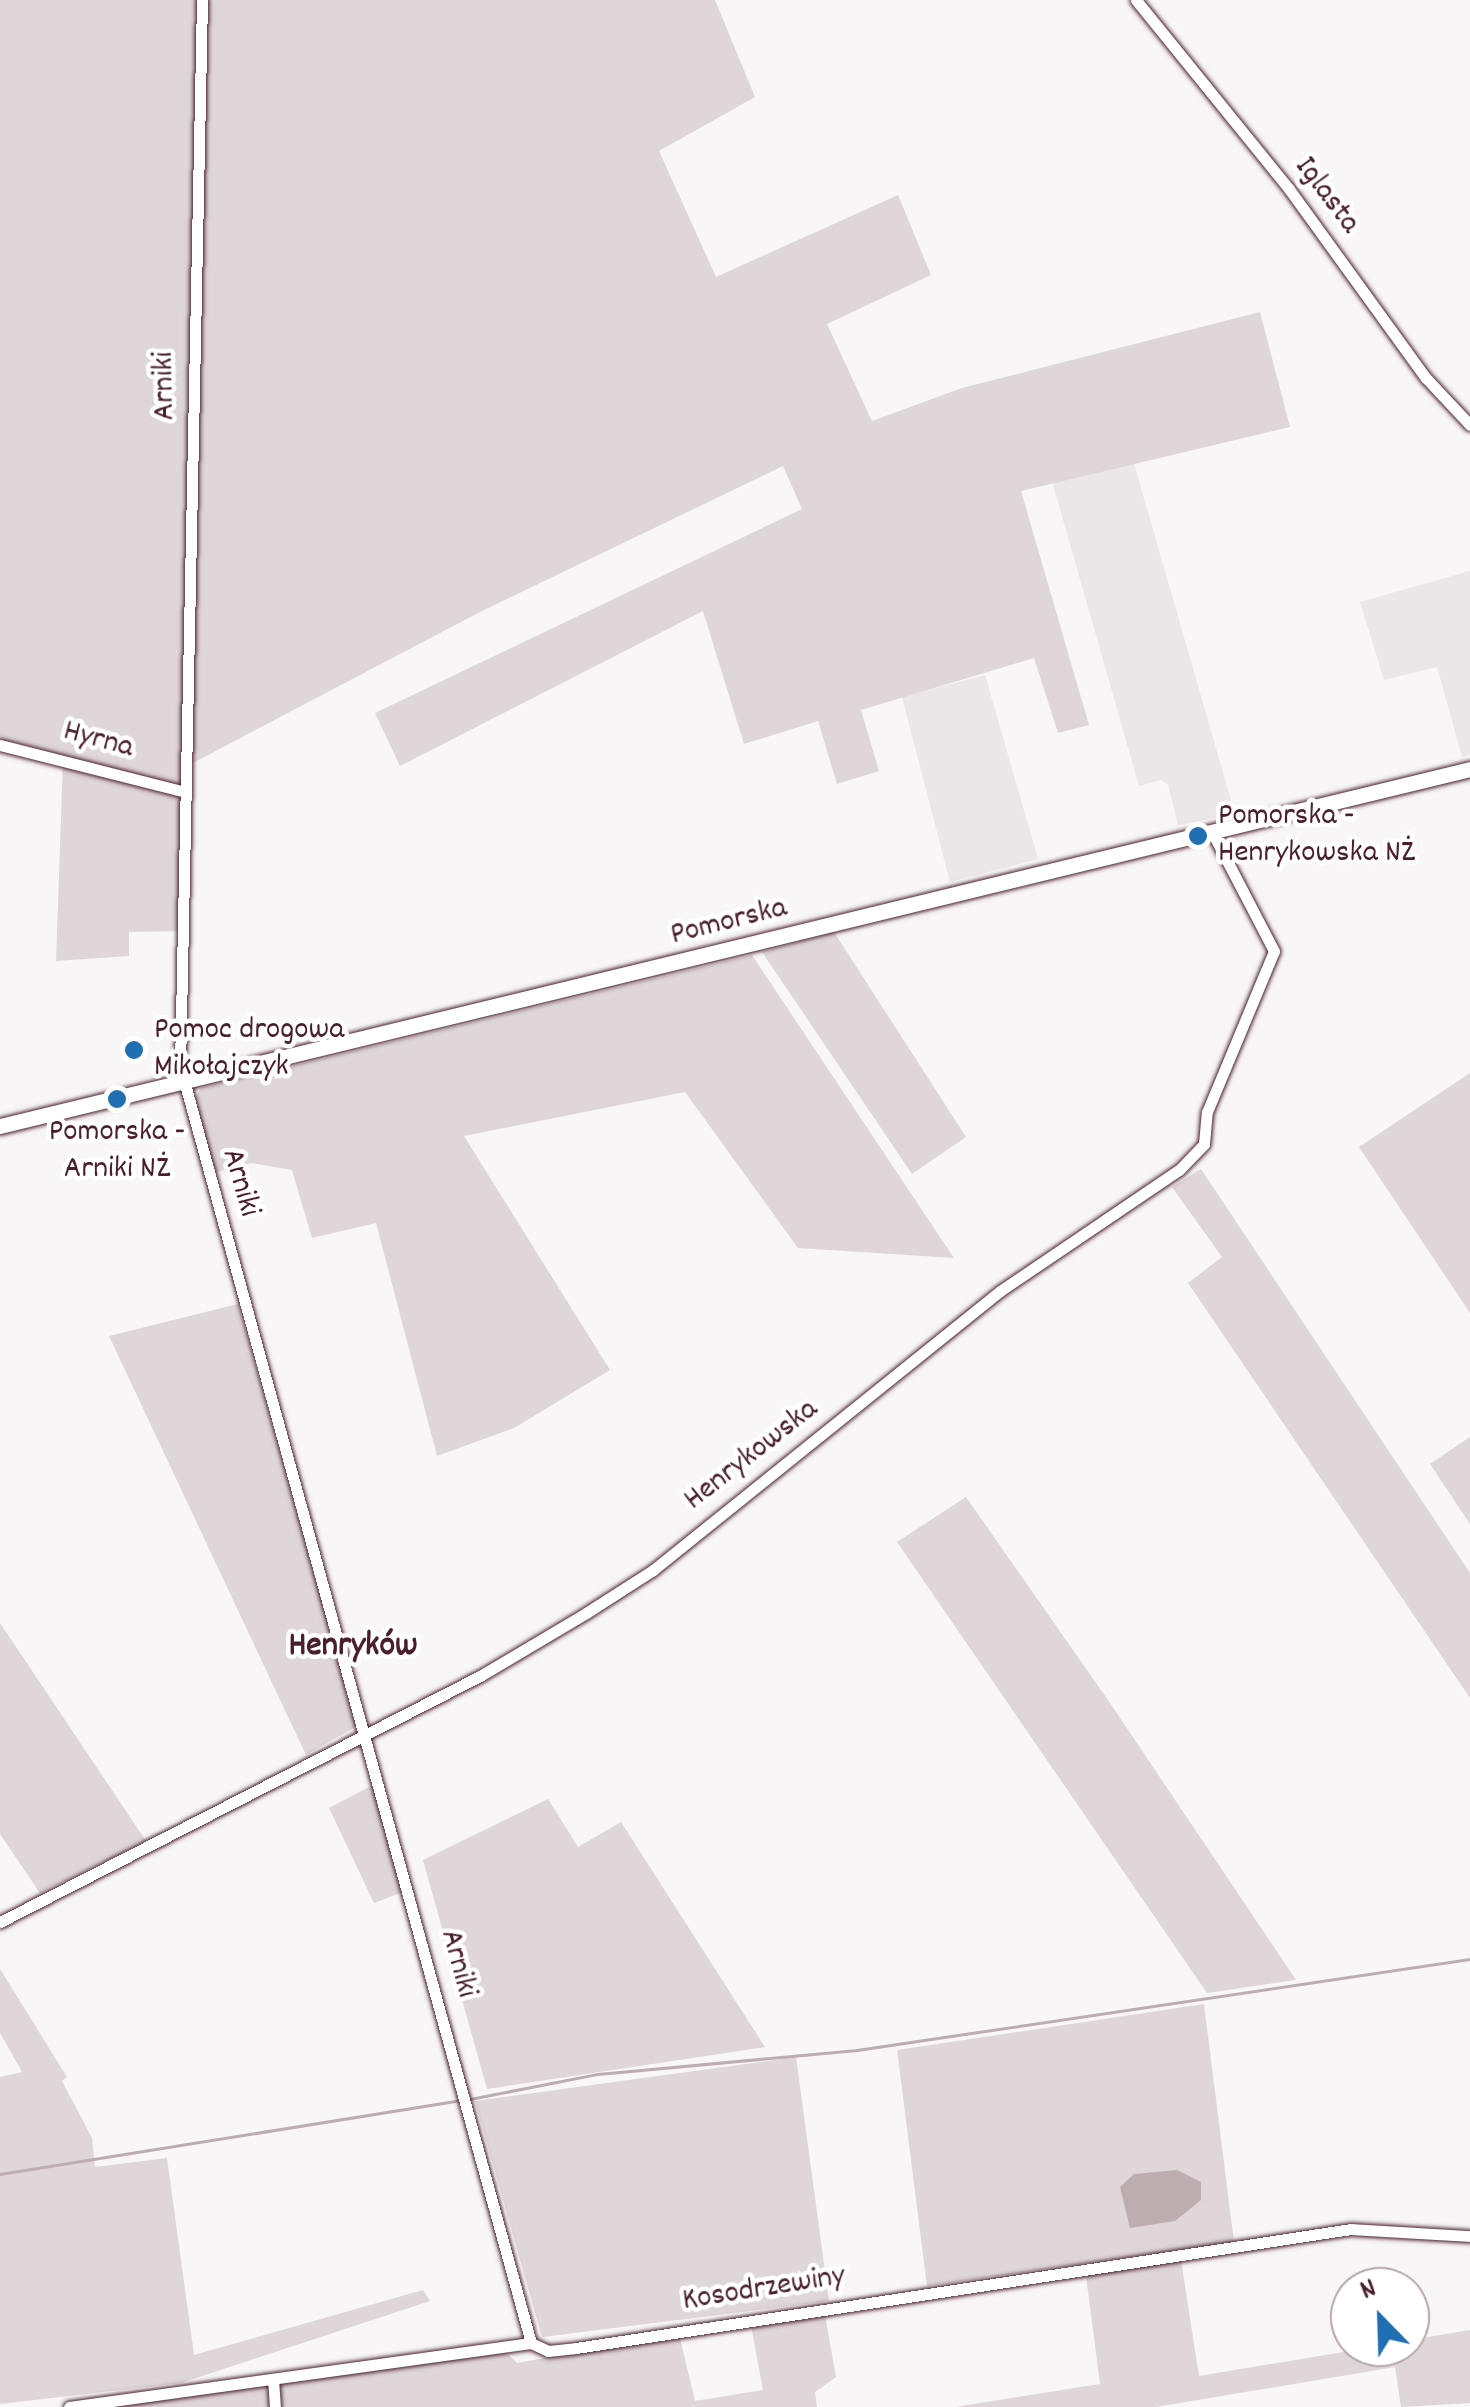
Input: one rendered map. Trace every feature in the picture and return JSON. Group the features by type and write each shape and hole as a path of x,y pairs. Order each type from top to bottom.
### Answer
{"street":[{"name":"Arniki","path":"202,0 178,1007 184,1082 366,1732 531,2343"},
{"name":"Iglasta","path":"1136,0 1288,189 1426,378 1470,425"},
{"name":"Hyrna","path":"0,745 182,791"},
{"name":"Pomorska","path":"0,1126 1470,770"},
{"name":"Henrykowska","path":"0,1922 480,1676 653,1570 1000,1292 1105,1223 1200,1149 1207,1112 1274,950 1212,832"},
{"name":"Kosodrzewiny","path":"69,2407 531,2343 548,2351 576,2348 1352,2230 1470,2236"},
{"path":"273,2379 275,2407"}],"shaded area":[{"path":"0,0 715,0 755,97 659,151 716,277 898,195 931,275 827,324 872,421 962,388 1260,312 1290,427 1021,491 1089,725 1058,733 1034,658 861,710 879,771 837,784 818,721 744,744 703,611 400,766 375,713 802,509 783,466 480,612 191,764 179,931 129,932 129,956 56,961 63,761 0,742"},
{"path":"1133,460 1235,814 1178,825 1168,785 1161,780 1139,786 1052,481"},
{"path":"1470,571 1470,755 1462,757 1437,667 1384,680 1360,602"},
{"path":"985,675 1038,859 950,882 902,697"},
{"path":"834,932 966,1137 912,1174 762,952"},
{"path":"752,955 954,1258 798,1248 685,1092 464,1136 610,1370 514,1428 437,1456 376,1223 312,1238 292,1170 251,1163 213,1173 195,1099 201,1088"},
{"path":"1470,1073 1470,1313 1359,1147"},
{"path":"1201,1169 1470,1573 1470,1698 1188,1283 1222,1257 1172,1187"},
{"path":"238,1304 357,1726 306,1755 109,1336"},
{"path":"1470,1437 1470,1524 1430,1464"},
{"path":"966,1497 1296,1980 1207,1993 897,1542"},
{"path":"0,1623 146,1841 40,1893 0,1834"},
{"path":"375,1784 406,1891 374,1903 329,1808"},
{"path":"548,1799 578,1847 621,1822 765,2047 487,2089 423,1860"},
{"path":"0,1969 67,2077 62,2081 92,2138 95,2167 167,2158 194,2355 423,2290 430,2301 181,2383 0,2404 0,2077 22,2072 0,2033"},
{"path":"1204,2004 1234,2242 927,2286 897,2050"},
{"path":"796,2057 829,2301 542,2337 475,2101"},
{"path":"1177,2170 1201,2182 1201,2200 1175,2221 1130,2228 1120,2187 1134,2174"},
{"path":"1181,2260 1199,2376 1330,2354 1330,2367 1395,2367 1156,2407 955,2407 1100,2384 1086,2276"},
{"path":"825,2315 836,2377 815,2392 817,2407 69,2407 501,2347 517,2363 679,2334 695,2401 763,2390 751,2326"},
{"path":"1470,2330 1470,2403 1401,2407 1395,2367 1430,2367 1430,2337"}],"waterway":[{"path":"470,2099 598,2074 857,2050 1470,1959"},
{"path":"0,2174 458,2101"}],"place":[{"name":"Pomorska - Henrykowska NŻ","path":"1198,836"},
{"name":"Pomoc drogowa Mikołajczyk","path":"134,1050"},
{"name":"Pomorska - Arniki NŻ","path":"117,1099"}],"district":[{"name":"Henryków","path":"353,1647"}]}
